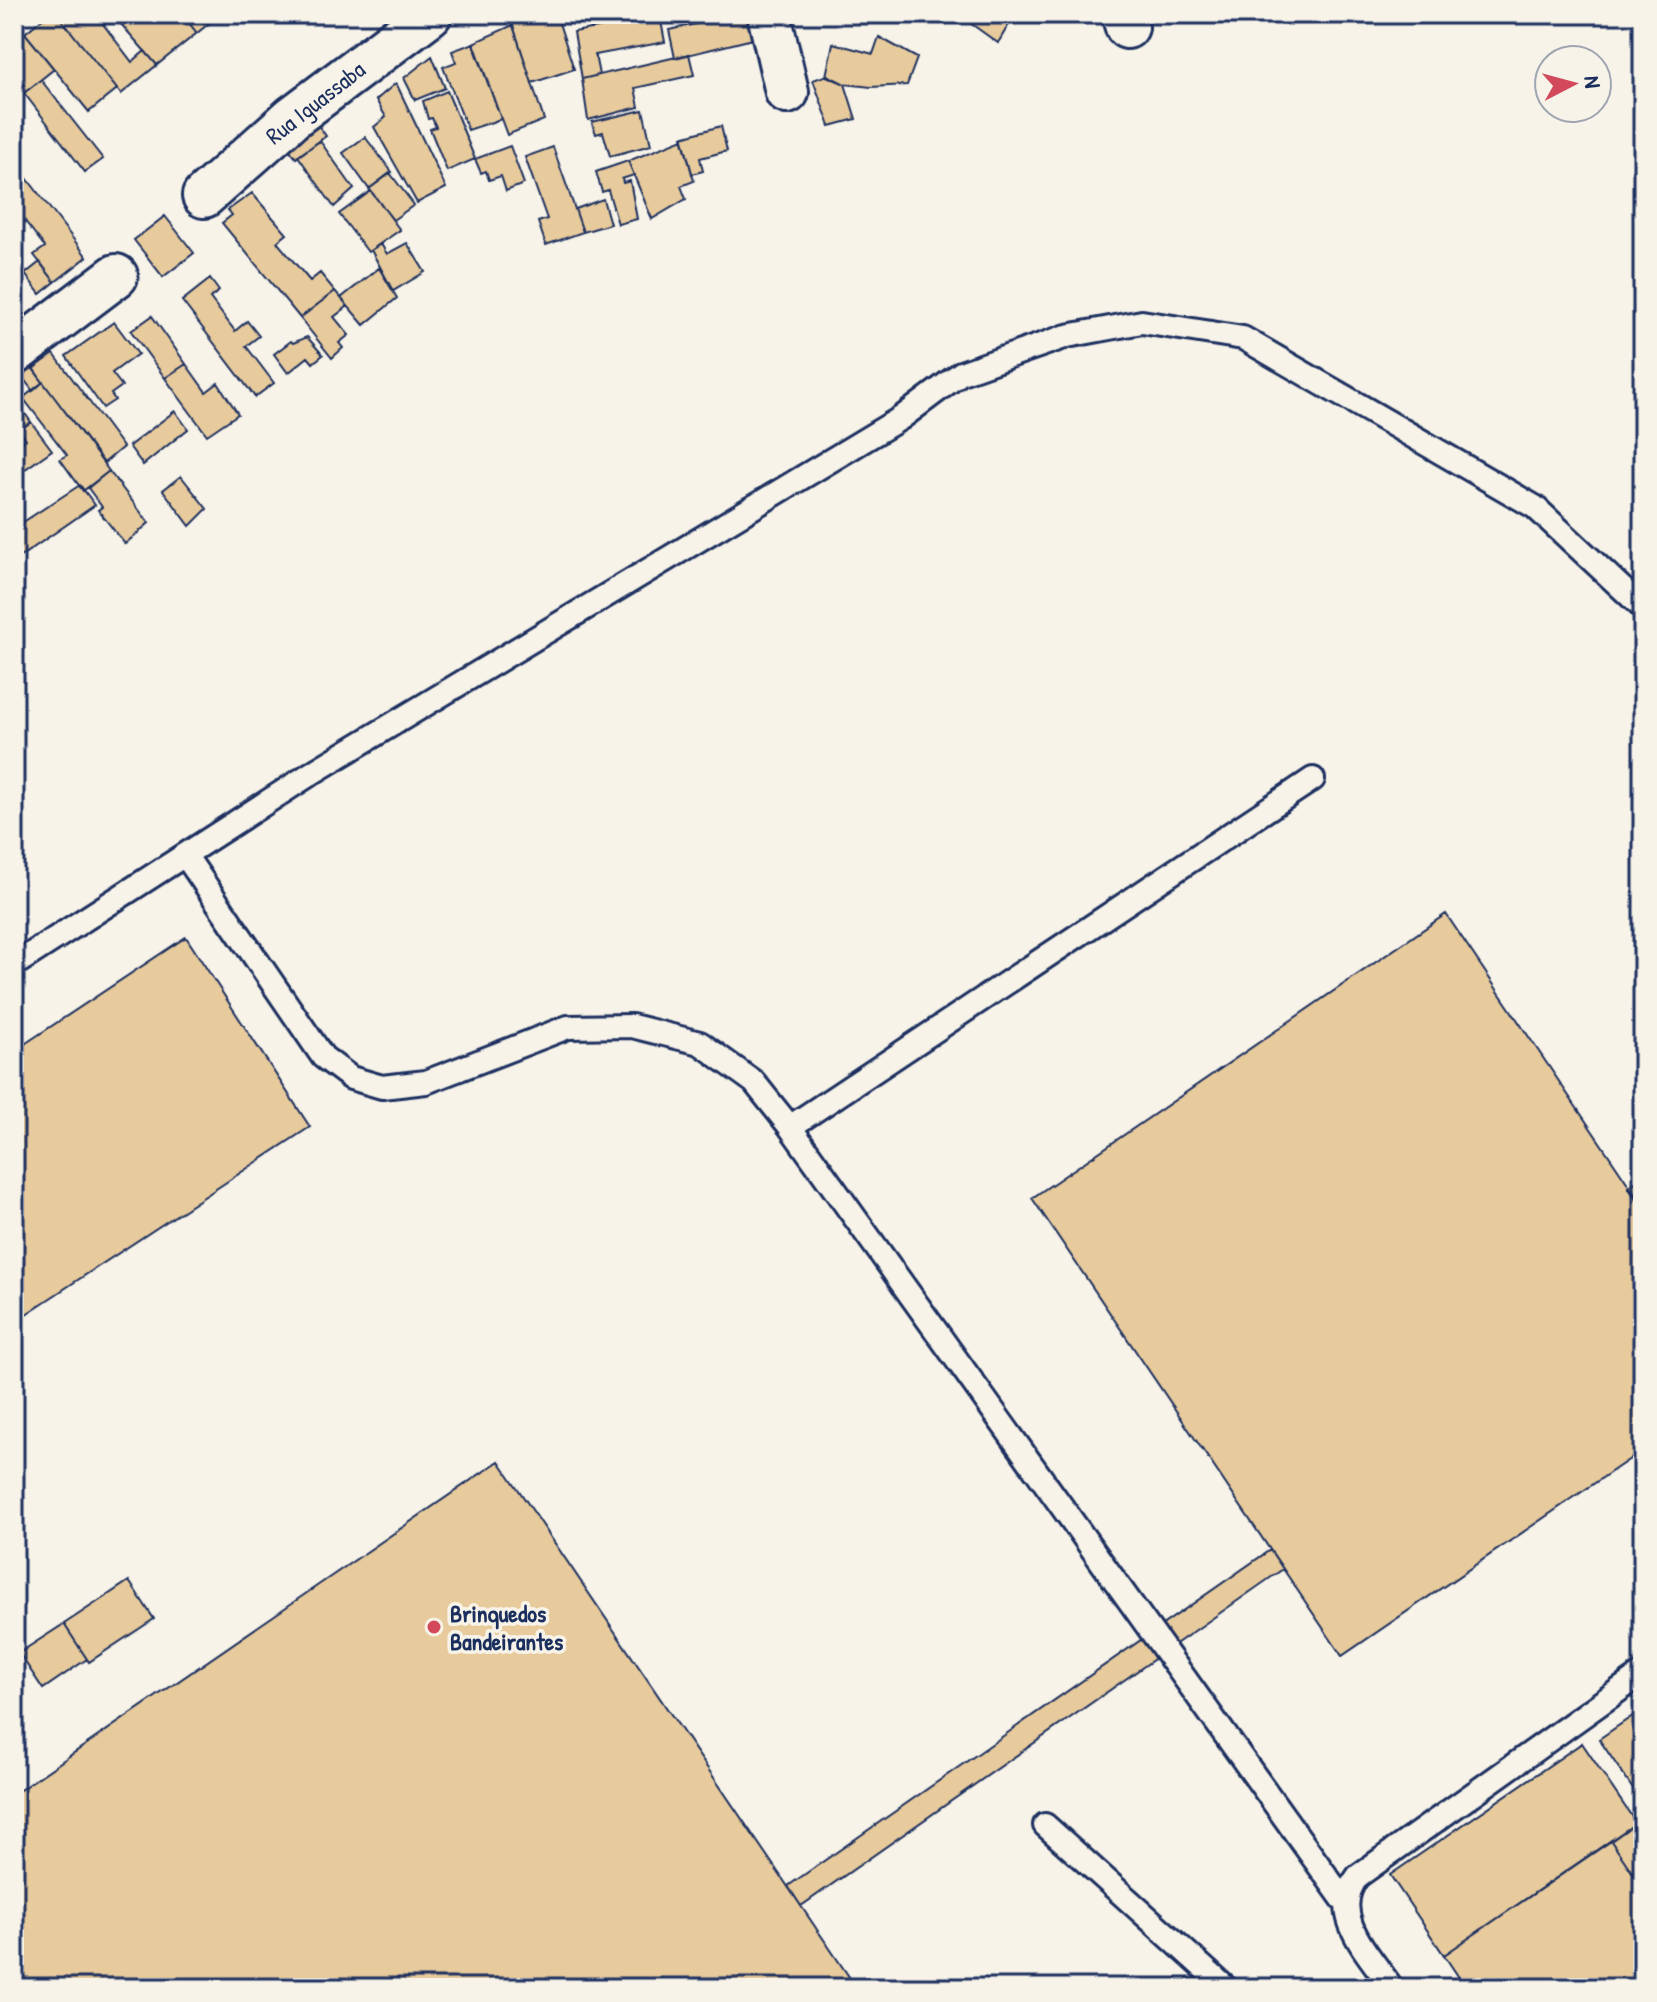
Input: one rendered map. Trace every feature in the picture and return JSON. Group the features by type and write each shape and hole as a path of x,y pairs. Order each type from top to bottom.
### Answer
{"street":[{"name":"Rua Iguassaba","path":"204,196 293,117 430,14"},
{"path":"769,14 787,92"},
{"path":"14,353 116,276"}],"lane":[{"path":"14,965 341,755 901,418 961,373 1067,336 1142,322 1243,338 1535,507 1643,608"},
{"path":"790,1127 1313,779"},
{"path":"185,855 323,1057 351,1078 382,1087 426,1082 568,1027 632,1026 700,1043 754,1082 790,1127 1345,1902 1350,1927 1392,1988"},
{"path":"1345,1902 1349,1888 1358,1876 1643,1673"},
{"path":"1045,1825 1226,1988"}],"building":[{"path":"48,14 57,14 117,89 89,112 25,33"},
{"path":"57,14 100,14 97,16 132,62 145,51 157,65 121,94"},
{"path":"182,14 197,33 157,65 113,15"},
{"path":"182,14 221,14 197,33"},
{"path":"530,14 556,14 574,69 532,83 511,20"},
{"path":"588,14 643,14 644,19 592,29"},
{"path":"747,14 753,39 675,58 669,30"},
{"path":"974,14 1015,14 998,43 970,23"},
{"path":"660,16 665,42 595,55 599,75 582,79 574,32"},
{"path":"513,25 544,120 507,135 473,43"},
{"path":"25,33 54,69 24,93 14,80 14,41"},
{"path":"879,37 917,58 907,85 871,87 845,84 826,76 833,43 873,54"},
{"path":"474,43 501,119 468,130 443,67 456,62 452,51"},
{"path":"689,54 694,75 635,88 639,107 588,120 582,79"},
{"path":"432,56 445,88 415,100 404,78"},
{"path":"827,75 845,84 856,119 830,126 813,80"},
{"path":"41,80 103,159 85,172 24,93"},
{"path":"396,83 446,188 417,203 374,127 386,117 376,100"},
{"path":"447,91 475,159 447,171 430,129 436,127 432,118 428,119 423,101"},
{"path":"643,110 651,145 610,156 603,132 596,134 592,122"},
{"path":"310,114 326,136 296,158 280,137"},
{"path":"721,126 727,151 700,158 703,171 692,174 682,137"},
{"path":"365,137 392,172 369,189 343,153"},
{"path":"683,139 694,181 681,186 686,199 652,219 628,161"},
{"path":"320,141 354,189 334,207 298,156"},
{"path":"510,146 524,184 506,191 501,176 489,180 486,171 481,173 475,159"},
{"path":"553,147 583,232 546,245 538,222 547,219 525,157"},
{"path":"628,161 634,175 622,179 623,183 630,181 637,219 618,224 608,190 602,192 596,172"},
{"path":"23,173 87,257 55,282 34,255 45,247 21,216 14,221 14,181"},
{"path":"390,173 414,205 393,220 369,189"},
{"path":"371,191 400,230 368,252 339,214"},
{"path":"252,193 287,234 277,242 310,281 320,273 335,291 300,318 222,223 232,215 228,210"},
{"path":"603,199 610,224 583,232 575,209"},
{"path":"165,216 194,253 163,277 134,240"},
{"path":"407,243 425,272 393,291 371,250 381,244 387,254"},
{"path":"40,262 55,282 40,294 25,274"},
{"path":"379,268 397,298 364,325 341,298"},
{"path":"210,279 219,291 210,298 235,331 247,321 259,336 246,346 274,383 255,397 182,301"},
{"path":"335,291 348,306 334,317 349,335 339,343 343,348 332,358 300,318"},
{"path":"152,316 186,364 165,378 131,331"},
{"path":"114,322 138,354 112,373 122,386 111,394 115,400 103,408 66,356"},
{"path":"307,337 323,355 313,363 308,357 288,373 274,354 291,341 293,343"},
{"path":"54,354 123,447 104,463 33,369"},
{"path":"30,364 43,382 33,391 19,373"},
{"path":"186,364 206,392 218,383 238,414 207,435 165,378"},
{"path":"43,382 109,471 83,491 60,459 67,455 23,398"},
{"path":"175,411 188,429 143,465 129,446"},
{"path":"24,412 31,422 14,434 14,419"},
{"path":"31,422 52,450 14,477 14,448 26,439 19,430"},
{"path":"109,471 149,523 125,544 98,510 102,507 88,488"},
{"path":"181,476 207,509 190,526 163,490"},
{"path":"80,485 95,505 14,561 14,528"},
{"path":"1446,914 1643,1206 1643,1450 1342,1656 1032,1198"},
{"path":"186,937 310,1127 14,1322 14,1051"},
{"path":"1643,1177 1643,1209 1628,1187"},
{"name":"Brinquedos Bandeirantes","path":"499,1461 856,1987 14,1988 14,1794"},
{"path":"1270,1550 1283,1569 801,1906 788,1886"},
{"path":"129,1581 154,1619 89,1662 64,1624"},
{"path":"64,1624 87,1659 43,1689 19,1653"},
{"path":"14,1692 24,1707 14,1714"},
{"path":"1643,1709 1643,1804 1599,1739"},
{"path":"1582,1743 1636,1823 1444,1955 1390,1875"},
{"path":"1636,1823 1643,1833 1643,1888 1611,1841"},
{"path":"1611,1841 1643,1888 1643,1988 1466,1988 1444,1955"}],"place":[{"name":"Brinquedos Bandeirantes","path":"434,1627"}]}
